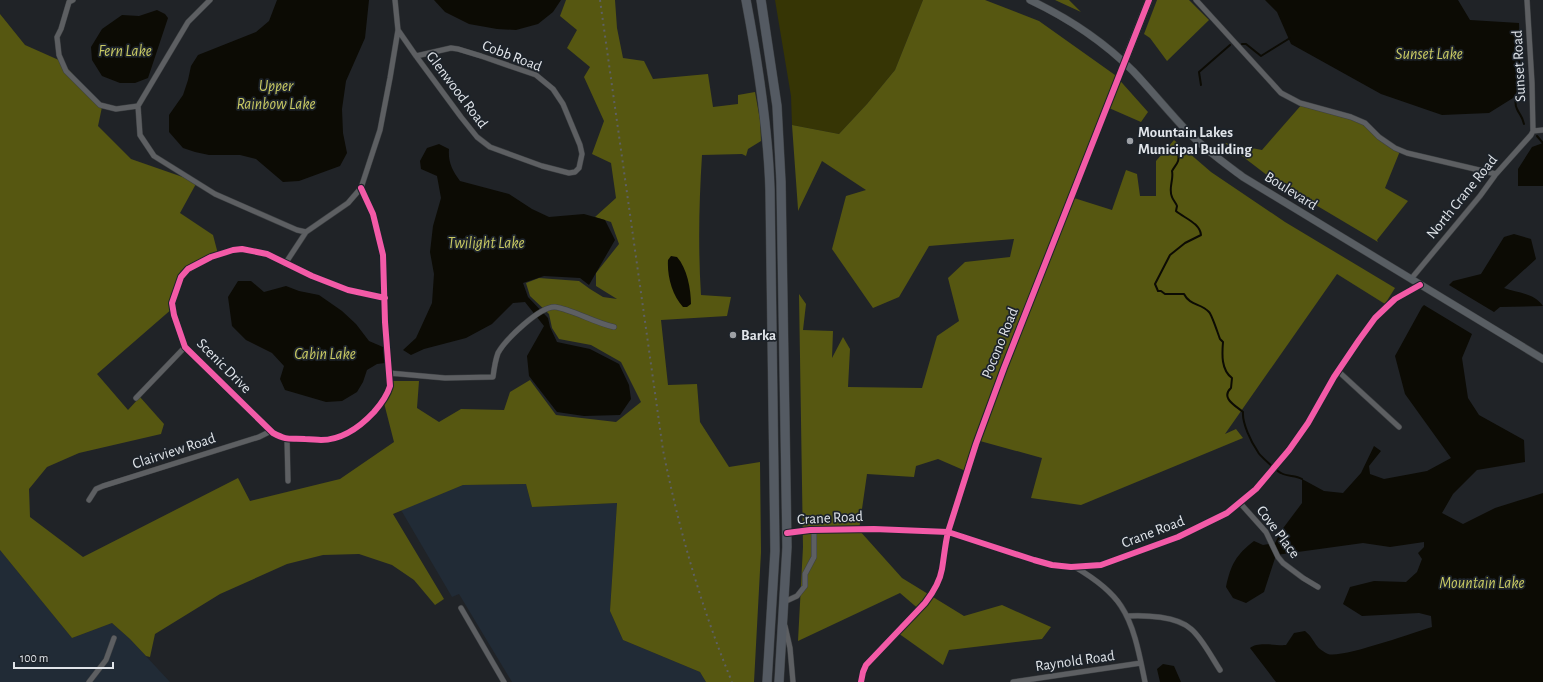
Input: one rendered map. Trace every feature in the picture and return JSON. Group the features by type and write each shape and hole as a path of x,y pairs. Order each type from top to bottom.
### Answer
{"highway":[{"path":"746,0 762,88 769,156 775,551 767,682"},
{"path":"761,0 777,106 781,182 787,533 779,682"}],"main road":[{"name":"Boulevard","path":"1030,0 1084,30 1124,63 1186,130 1208,150 1243,177 1543,359"}],"street":[{"path":"210,0 188,22 138,106 140,135 154,156 215,194 290,227 306,232"},
{"path":"285,264 306,232 348,203 361,188 369,168 384,115 398,30 396,0"},
{"name":"Pocono Road","path":"861,682 863,672 871,659 914,615 931,595 942,571 948,532 971,458 1001,375 1149,0"},
{"path":"1196,0 1281,93 1300,103 1351,117 1365,123 1379,137 1395,148 1496,174"},
{"name":"Sunset Road","path":"1527,0 1533,131"},
{"path":"69,1 61,29 57,37 59,55 66,71 100,105 116,109 138,106"},
{"name":"Glenwood Road","path":"398,30 477,138 490,148 542,166 569,173 575,172"},
{"name":"Cobb Road","path":"416,56 451,48 458,49 528,72 545,82 558,95 580,145 581,162 579,168 575,172"},
{"path":"1533,131 1543,130"},
{"name":"North Crane Road","path":"1411,279 1533,131"},
{"name":"Scenic Drive","path":"361,188 373,214 383,255 390,386 388,394 370,416 353,432 344,436 322,440 285,439 271,432 185,347 174,315 172,303 181,277 188,269 211,257 233,250 267,254 285,264 348,290 385,298"},
{"name":"Crane Road","path":"787,533 814,530 874,529 948,532 1034,560 1075,567 1101,565 1178,537 1227,513 1256,489 1276,467 1301,434 1338,371 1375,318 1395,299 1420,285"},
{"path":"389,373 445,378 493,377 495,364 502,347 517,331 547,308 554,307 563,309 614,328"},
{"path":"136,398 185,347"},
{"path":"1338,371 1399,427"},
{"name":"Clairview Road","path":"89,500 96,490 103,486 271,432"},
{"path":"287,439 288,481"},
{"name":"Cove Place","path":"1240,503 1268,536 1278,557 1294,572 1318,587"},
{"path":"784,602 797,596 804,586 805,574 814,557 814,530"},
{"path":"1075,567 1093,578 1112,595 1127,616 1145,682"},
{"path":"461,608 504,682"},
{"path":"1127,616 1154,616 1177,622 1191,628 1220,670"},
{"path":"783,617 790,648 793,682"},
{"path":"89,682 106,660 114,638"},
{"name":"Raynold Road","path":"1013,682 1141,664"}],"shaded area":[{"path":"566,0 615,0 617,28 623,58 644,61 653,79 708,74 713,107 738,104 738,95 755,92 760,120 761,141 748,149 746,156 742,154 702,155 699,225 701,295 731,297 727,316 661,320 668,385 697,384 700,422 729,467 760,462 761,552 754,682 706,682 700,672 623,640 610,611 617,503 532,507 526,484 463,485 393,514 444,599 435,605 414,580 392,565 359,554 323,555 287,564 220,594 155,634 150,657 146,656 112,623 72,638 0,550 0,14 25,45 61,61 102,107 98,126 131,159 197,182 180,213 213,235 218,254 180,279 173,308 97,374 128,410 140,397 164,424 161,434 79,453 47,467 29,489 30,517 83,557 238,478 250,501 340,479 394,442 384,403 393,381 419,381 417,408 439,422 461,409 504,410 510,392 530,380 556,415 616,422 641,402 621,362 591,345 559,339 552,328 549,314 530,296 526,283 539,278 579,281 603,297 617,299 596,286 596,273 619,244 611,222 595,217 616,198 611,163 592,154 604,121 584,77 590,67 567,48 577,30 560,16"},
{"path":"775,0 923,0 895,70 867,104 839,134 792,125 791,96"},
{"path":"923,0 985,0 1039,21 1115,75 1148,112 1141,122 1109,108 1074,198 1112,210 1126,170 1137,174 1140,196 1156,196 1156,161 1174,140 1211,172 1285,222 1395,288 1385,304 1337,274 1225,434 1236,429 1243,438 1081,505 1031,498 1042,458 980,441 968,472 938,459 916,466 914,477 867,474 859,530 902,578 964,616 1002,605 1051,627 1042,639 949,650 943,665 898,633 921,611 900,593 798,641 803,547 799,294 806,304 803,330 833,331 832,358 843,337 850,349 848,387 922,388 937,336 959,321 948,278 965,262 1010,257 1014,239 929,246 899,297 873,308 832,249 846,196 866,190 822,161 798,211 792,125 839,134 867,104 895,70"},
{"path":"1055,0 1069,0 1081,12"},
{"path":"1157,0 1189,0 1209,20 1167,61 1150,38 1144,34"},
{"path":"1303,103 1358,121 1400,151 1385,188 1408,201 1377,240 1378,242 1272,179 1225,143 1262,150"},
{"path":"526,484 532,507 617,503 610,611 623,640 700,672 706,682 512,682 459,594 452,597 401,510 463,485"},
{"path":"0,550 72,638 112,623 130,639 170,682 0,682"}],"water":[{"name":"Upper Rainbow Lake","path":"277,0 369,0 365,38 346,81 342,109 343,133 347,153 340,166 299,181 283,182 256,159 240,155 209,155 183,148 169,132 169,115 183,95 191,66 198,55 256,32 269,21"},
{"path":"434,0 561,0 553,12 538,24 516,30 497,29 469,24 445,12"},
{"name":"Sunset Lake","path":"1265,0 1458,0 1470,20 1519,23 1521,85 1513,98 1489,113 1442,115 1381,94 1291,44 1277,12"},
{"name":"Fern Lake","path":"157,10 165,14 168,18 148,78 135,83 120,83 102,76 92,60 91,47 102,29 122,15 139,16"},
{"path":"1543,143 1543,186 1518,186 1518,169 1532,147"},
{"name":"Twilight Lake","path":"439,144 449,149 451,166 460,181 509,194 532,209 549,217 584,214 605,220 615,240 589,285 580,278 544,276 523,283 528,297 548,318 550,327 557,342 590,349 619,364 629,385 631,399 620,415 584,416 557,412 529,376 527,356 544,326 525,302 513,303 492,324 466,338 424,349 411,355 403,350 416,338 432,303 434,274 430,252 433,226 441,198 437,176 421,169 420,161 427,148"},
{"path":"1514,234 1531,239 1536,259 1504,288 1535,298 1543,306 1500,307 1494,312 1449,285 1453,281 1481,274 1504,237"},
{"path":"671,256 677,257 686,273 691,298 691,304 687,307 683,307 679,302 669,279 668,260"},
{"name":"Cabin Lake","path":"238,281 251,281 264,292 286,286 299,291 319,295 342,311 356,324 369,341 383,347 385,363 377,364 367,370 363,382 357,392 342,401 326,402 285,390 280,379 284,366 272,353 246,340 232,326 228,297"},
{"name":"Mountain Lake","path":"1424,305 1472,334 1462,358 1468,398 1479,415 1524,440 1525,462 1477,470 1453,494 1442,513 1463,524 1495,508 1543,493 1543,682 1276,682 1250,648 1262,644 1286,645 1294,633 1305,631 1320,649 1328,654 1347,653 1432,627 1431,616 1419,613 1362,616 1343,604 1350,587 1374,581 1406,582 1417,572 1422,559 1418,553 1424,547 1424,542 1390,547 1363,543 1276,555 1264,592 1246,603 1233,598 1226,587 1232,566 1248,546 1254,541 1263,545 1275,543 1281,531 1302,503 1302,479 1324,491 1343,493 1361,473 1374,446 1381,451 1369,466 1370,474 1384,479 1427,471 1451,458 1405,394 1395,356"},
{"path":"1163,664 1174,666 1181,682 1160,682 1157,669"}],"waterway":[{"path":"1242,44 1246,44 1261,56 1290,38"},
{"path":"1201,85 1199,72 1230,45"},
{"path":"1514,96 1516,107 1524,124"},
{"path":"1537,136 1543,143"},
{"path":"1181,149 1178,154 1178,161 1172,171 1171,194 1177,206 1176,211 1195,224 1201,235 1185,243 1170,255 1155,284 1158,291 1165,294 1184,294 1189,301 1203,307 1209,312 1220,339 1223,342 1224,366 1228,375 1232,378 1231,388 1227,395 1230,402 1243,412 1245,427 1259,454 1279,472 1302,479"}],"railway":[{"path":"600,0 663,450 676,509 692,568 710,625 732,682"}],"cycle path":[{"path":"861,682 866,665 925,603 938,583 942,569 948,532 976,444 1004,368 1149,0"},
{"path":"361,188 373,214 383,255 385,322 390,386 385,397 369,418 350,432 337,438 321,440 289,439 273,433 185,347 174,315 172,303 181,277 188,269 211,257 233,250 242,249 267,254 312,276 348,290 385,298"},
{"path":"787,533 810,530 874,529 948,532 1034,560 1052,565 1071,567 1101,565 1178,537 1227,513 1256,489 1289,450 1308,423 1334,377 1375,318 1395,299 1420,285"}],"place":[{"name":"Mountain Lakes Municipal Building","path":"1130,141"},
{"name":"Barka","path":"733,335"}]}
